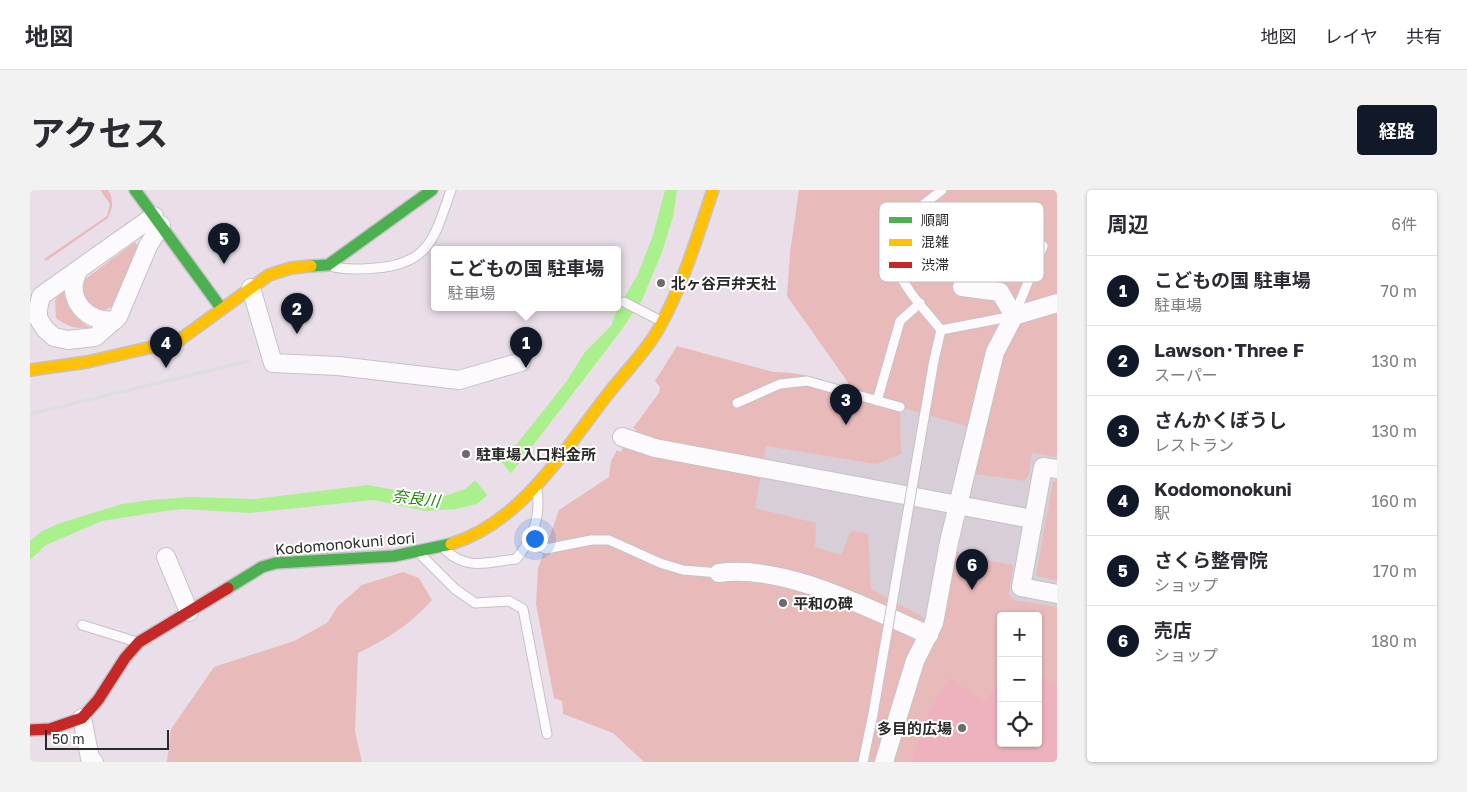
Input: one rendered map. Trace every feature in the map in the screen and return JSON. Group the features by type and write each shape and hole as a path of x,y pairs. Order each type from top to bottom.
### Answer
{"main road":[{"path":"135,190 221,308"},
{"path":"30,370 87,362 178,341 221,308 253,295 269,275 291,268 328,265 432,190"},
{"name":"Kodomonokuni dori","path":"30,730 50,729 82,718 98,700 125,658 139,642 262,567 276,563 380,557 442,547 480,532 516,506 537,484 662,321 679,287 713,190"}],"street":[{"path":"158,220 115,320 95,336 68,340 54,337 45,329 38,318 41,296 158,220"},
{"path":"78,271 73,288 75,298 82,309 99,320 115,320"},
{"path":"962,286 1000,292 1014,316"},
{"path":"253,295 273,363 338,366 459,380 521,362"},
{"path":"884,762 915,661 929,635 938,607 957,506 995,352 1014,316 1057,303"},
{"path":"622,437 655,448 1032,520"},
{"path":"1057,469 1043,467 1021,587 1057,594"},
{"path":"166,557 189,612"},
{"path":"719,572 739,570 816,587 929,635"},
{"path":"82,718 90,758 94,762"}],"lane":[{"path":"328,265 349,270 395,267 413,260 427,248 437,230 451,190"},
{"path":"927,202 942,190"},
{"path":"904,282 941,330"},
{"path":"941,330 1014,316 1028,282"},
{"path":"624,302 662,321"},
{"path":"876,401 900,321 920,303"},
{"path":"862,762 873,714 934,360 941,330"},
{"path":"737,402 780,384 807,381 900,407"},
{"path":"442,547 456,560 468,564 516,559 528,543 537,524 539,502 537,484"},
{"path":"528,543 546,549 591,540 609,540 627,546 660,563 683,570 719,572"},
{"path":"419,552 455,589 475,603 509,601 523,610 547,734"},
{"path":"82,625 139,642"}],"shaded area":[{"path":"100,190 108,190 112,200 112,208 108,218 46,261 44,259 107,216 110,204"},
{"path":"799,190 1057,190 1057,762 644,762 613,733 563,714 562,701 554,698 536,604 538,568 559,510 609,477 611,461 617,450 620,452 636,430 633,428 659,393 660,387 655,381 677,346 773,372 803,375 850,388 787,296 790,253"},
{"path":"135,242 139,247 115,305 103,311 93,306 83,296 82,286 84,280"},
{"path":"63,286 68,305 75,316 91,328 72,327 56,318 55,301"},
{"path":"900,407 977,429 968,463 976,474 1025,481 1029,474 1032,453 1057,457 1057,481 1053,481 1036,576 1057,580 1057,607 1014,600 1009,595 1013,565 962,556 949,542 934,623 871,589 868,533 851,531 841,555 815,547 816,523 755,508 766,446 876,464 901,454"},
{"path":"403,572 419,578 432,600 398,630 358,653 355,731 362,762 167,762 171,729 214,667 294,641 327,623 338,606 362,585"},
{"name":"多目的広場","path":"1042,677 1057,683 1057,762 911,762 928,713 950,678 983,701 997,687 997,747 1042,747"}],"water":[{"name":"奈良川","path":"665,190 677,190 673,217 662,252 642,300 620,332 521,461 506,479 477,504 456,509 426,511 373,500 250,513 183,509 165,511 102,521 46,545 30,560 30,541 42,531 60,523 122,504 190,497 255,499 368,485 439,498 465,489 516,445 566,382 585,352 611,326 617,311 621,311 621,303 638,274 653,235"}],"pier":[{"path":"499,459 512,475 489,497 474,479"}],"railway":[{"path":"30,414 248,361"}],"traffic: fast":[{"path":"135,190 221,308"},
{"path":"311,266 328,265 432,190"},
{"path":"228,588 262,567 276,563 394,556 451,544"}],"traffic: slow":[{"path":"451,544 476,534 499,519 540,482 648,345 668,312 689,260 713,190"},
{"path":"30,370 87,362 178,341 269,275 291,268 311,266"}],"traffic: jam":[{"path":"30,730 50,729 82,718 98,700 125,658 139,642 228,588"}],"place":[{"name":"さくら整骨院","path":"224,264"},
{"name":"北ヶ谷戸弁天社","path":"661,283"},
{"name":"Lawson･Three F","path":"297,334"},
{"name":"Kodomonokuni","path":"166,368"},
{"name":"こどもの国 駐車場","path":"526,368"},
{"name":"さんかくぼうし","path":"846,425"},
{"name":"駐車場入口料金所","path":"466,454"},
{"name":"売店","path":"972,590"},
{"name":"平和の碑","path":"783,603"},
{"name":"多目的広場","path":"962,728"}]}
